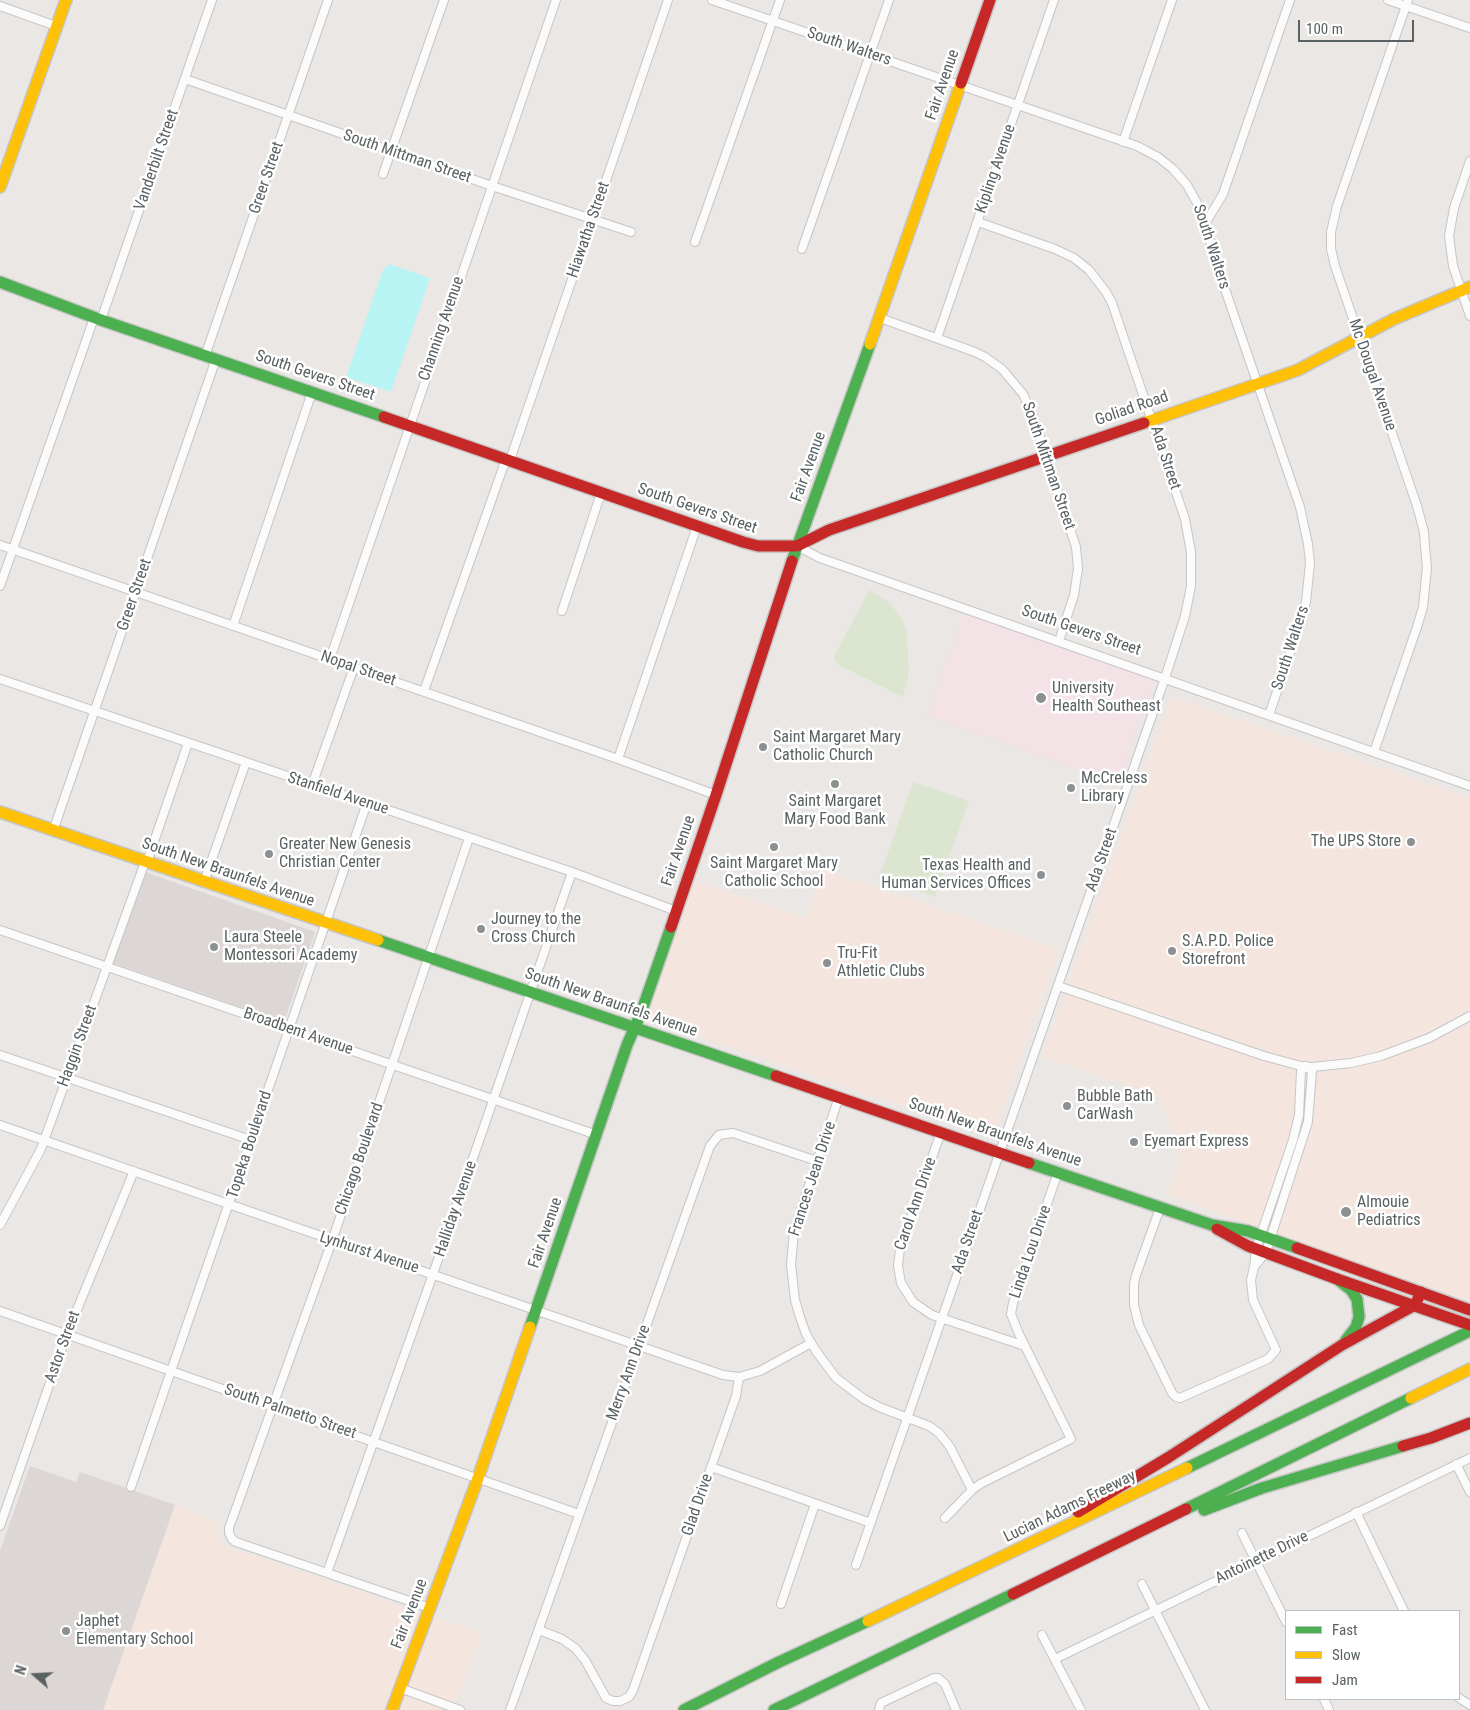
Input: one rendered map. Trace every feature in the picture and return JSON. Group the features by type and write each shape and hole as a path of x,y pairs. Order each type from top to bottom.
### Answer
{"main road":[{"path":"0,186 66,0"},
{"name":"Fair Avenue","path":"392,1710 478,1478 627,1045 635,1028 716,795 798,546 880,318 990,0"},
{"name":"South Gevers Street","path":"0,282 98,319 697,526 758,546 798,546"},
{"name":"Goliad Road","path":"798,546 829,530 1305,366 1394,318 1466,289"},
{"name":"South New Braunfels Avenue","path":"0,812 840,1097 1160,1208 1212,1225 1248,1231 1470,1310"},
{"name":"South New Braunfels Avenue","path":"1212,1225 1245,1244 1337,1279 1470,1325"},
{"path":"1337,1279 1351,1290 1357,1299 1359,1317 1356,1327 1342,1344"},
{"path":"1052,1534 1087,1506 1169,1457 1342,1344 1415,1305 1421,1292"},
{"path":"1412,1359 1470,1325"},
{"name":"Lucian Adams Freeway","path":"684,1710 794,1655 1052,1534 1470,1331"},
{"path":"774,1710 1470,1369"},
{"path":"1051,1574 1111,1554 1218,1504 1279,1482 1431,1438 1470,1423"}],"street":[{"name":"Vanderbilt Street","path":"0,586 212,0"},
{"name":"Greer Street","path":"53,831 136,592 328,0"},
{"path":"383,174 444,0"},
{"name":"Channing Avenue","path":"330,659 556,0"},
{"name":"Hiawatha Street","path":"424,691 508,460 668,0"},
{"name":"South Walters","path":"712,0 1148,151 1173,169 1193,194 1205,224 1216,262 1305,525 1310,563 1309,583 1302,620 1269,715"},
{"path":"695,242 780,0"},
{"path":"802,249 888,0"},
{"name":"Kipling Avenue","path":"937,338 1054,0"},
{"path":"1123,142 1172,0"},
{"path":"1205,224 1223,194 1290,0"},
{"path":"1388,0 1407,3 1470,28"},
{"name":"Mc Dougal Avenue","path":"1374,752 1422,607 1426,567 1424,532 1417,506 1333,258 1331,232 1337,206 1407,3"},
{"path":"0,6 56,26"},
{"name":"South Mittman Street","path":"185,79 492,186 631,232"},
{"path":"1470,160 1454,208 1449,236 1451,257 1466,289 1470,316"},
{"name":"Ada Street","path":"856,1565 1165,678 1189,600 1192,569 1185,519 1112,303 1095,276 1082,263 1065,254 978,222"},
{"name":"South Mittman Street","path":"880,318 985,356 1010,376 1028,403 1073,537 1077,558 1077,579 1074,595 1058,640"},
{"path":"233,626 312,392"},
{"path":"562,611 602,493"},
{"path":"618,759 697,526"},
{"name":"Nopal Street","path":"0,545 424,691 716,795"},
{"name":"South Gevers Street","path":"798,546 820,558 1470,786"},
{"path":"312,785 354,667"},
{"name":"Stanfield Avenue","path":"0,679 572,872 676,911"},
{"name":"Haggin Street","path":"0,1225 41,1149 188,743"},
{"path":"204,882 246,762"},
{"name":"Topeka Boulevard","path":"131,1487 230,1206 229,1204 368,803"},
{"name":"Chicago Boulevard","path":"327,1573 236,1542 230,1536 229,1528 332,1241 469,838"},
{"name":"Halliday Avenue","path":"327,1573 572,872"},
{"name":"Broadbent Avenue","path":"0,930 597,1135"},
{"path":"1058,986 1264,1056 1306,1066 1351,1063 1381,1056 1429,1038 1470,1016"},
{"path":"0,1055 251,1140"},
{"path":"1160,1208 1134,1284 1134,1304 1139,1325 1172,1393 1180,1398 1268,1359 1276,1350 1253,1300 1251,1280 1293,1140 1299,1115 1301,1071 1306,1066"},
{"name":"Frances Jean Drive","path":"840,1097 794,1230 791,1265 795,1300 803,1326 811,1343 827,1367 849,1389 879,1407 929,1426 943,1437 973,1489"},
{"name":"Lynhurst Avenue","path":"0,1125 723,1375 739,1377"},
{"name":"Carol Ann Drive","path":"941,1132 900,1248 898,1266 901,1283 913,1302 922,1310 1025,1346"},
{"name":"Merry Ann Drive","path":"510,1710 710,1146 714,1140 726,1133 734,1133 817,1162"},
{"name":"Astor Street","path":"0,1526 67,1334 134,1171"},
{"name":"Linda Lou Drive","path":"973,1489 982,1482 1071,1439 1011,1314 1013,1302 1058,1172"},
{"name":"South Palmetto Street","path":"0,1311 579,1514"},
{"path":"739,1377 760,1370 811,1343"},
{"name":"Glad Drive","path":"539,1630 562,1639 576,1648 585,1660 603,1695 609,1700 620,1701 629,1697 736,1396 739,1377"},
{"name":"Antoinette Drive","path":"1055,1659 1470,1458"},
{"path":"1456,1464 1470,1492"},
{"path":"711,1467 871,1523"},
{"path":"945,1518 973,1489"},
{"path":"781,1604 815,1504"},
{"path":"1356,1512 1404,1610"},
{"path":"1242,1533 1285,1620"},
{"path":"327,1573 430,1608"},
{"path":"1142,1584 1205,1710"},
{"path":"1042,1635 1081,1710"},
{"path":"880,1707 927,1681 938,1678 945,1684 956,1710"},
{"path":"400,1688 460,1710"}],"shaded area":[{"name":"University Health Southeast","path":"964,612 1154,680 1118,784 927,716"},
{"path":"1171,696 1470,798 1470,1302 1168,1195 1177,1162 1176,1139 1159,1097 1042,1057"},
{"path":"823,870 1059,949 993,1137 647,1019 692,880 806,918"},
{"name":"Laura Steele Montessori Academy","path":"145,872 315,932 284,1022 113,963"},
{"name":"Japhet Elementary School","path":"30,1466 76,1482 80,1472 175,1505 103,1710 0,1710 0,1551"},
{"path":"175,1505 221,1522 218,1532 222,1545 482,1633 453,1710 103,1710"}],"green space":[{"path":"869,590 885,599 899,614 906,628 909,671 903,697 837,664 834,657"},
{"path":"913,782 969,801 935,897 879,878"}],"water":[{"path":"389,264 430,278 391,392 346,377 383,270"}],"traffic: fast":[{"path":"0,282 101,320 384,417"},
{"path":"792,561 870,344"},
{"path":"530,1327 627,1045 641,1013 671,927"},
{"path":"378,940 776,1076"},
{"path":"1029,1163 1212,1225 1248,1231 1297,1248"},
{"path":"1337,1279 1351,1290 1357,1299 1359,1317 1356,1327 1346,1340"},
{"path":"1187,1468 1470,1331"},
{"path":"1186,1509 1411,1398"},
{"path":"1204,1510 1262,1488 1403,1446"},
{"path":"774,1710 1013,1594"},
{"path":"684,1710 779,1662 868,1621"}],"traffic: slow":[{"path":"0,187 66,0"},
{"path":"870,344 961,83"},
{"path":"1144,423 1298,370 1394,319 1470,287"},
{"path":"0,812 378,940"},
{"path":"392,1710 478,1478 530,1327"},
{"path":"1411,1398 1470,1369"},
{"path":"868,1621 1187,1468"}],"traffic: jam":[{"path":"961,83 990,0"},
{"path":"384,417 743,542 758,546 797,546"},
{"path":"797,546 829,530 1144,423"},
{"path":"671,927 792,561"},
{"path":"776,1076 1029,1163"},
{"path":"1217,1229 1248,1246 1470,1325"},
{"path":"1297,1248 1470,1310"},
{"path":"1078,1512 1169,1457 1342,1345 1415,1305 1421,1292"},
{"path":"1403,1446 1431,1438 1470,1423"},
{"path":"1013,1594 1186,1509"}],"place":[{"name":"University Health Southeast","path":"1041,698"},
{"name":"Saint Margaret Mary Catholic Church","path":"763,747"},
{"name":"Saint Margaret Mary Food Bank","path":"835,784"},
{"name":"McCreless Library","path":"1071,788"},
{"name":"The UPS Store","path":"1411,842"},
{"name":"Saint Margaret Mary Catholic School","path":"774,847"},
{"name":"Greater New Genesis Christian Center","path":"269,854"},
{"name":"Texas Health and Human Services Offices","path":"1041,875"},
{"name":"Journey to the Cross Church","path":"481,929"},
{"name":"Laura Steele Montessori Academy","path":"214,947"},
{"name":"S.A.P.D. Police Storefront","path":"1172,951"},
{"name":"Tru-Fit Athletic Clubs","path":"827,963"},
{"name":"Bubble Bath CarWash","path":"1067,1106"},
{"name":"Eyemart Express","path":"1134,1142"},
{"name":"Almouie Pediatrics","path":"1346,1212"},
{"name":"Japhet Elementary School","path":"66,1631"}]}
